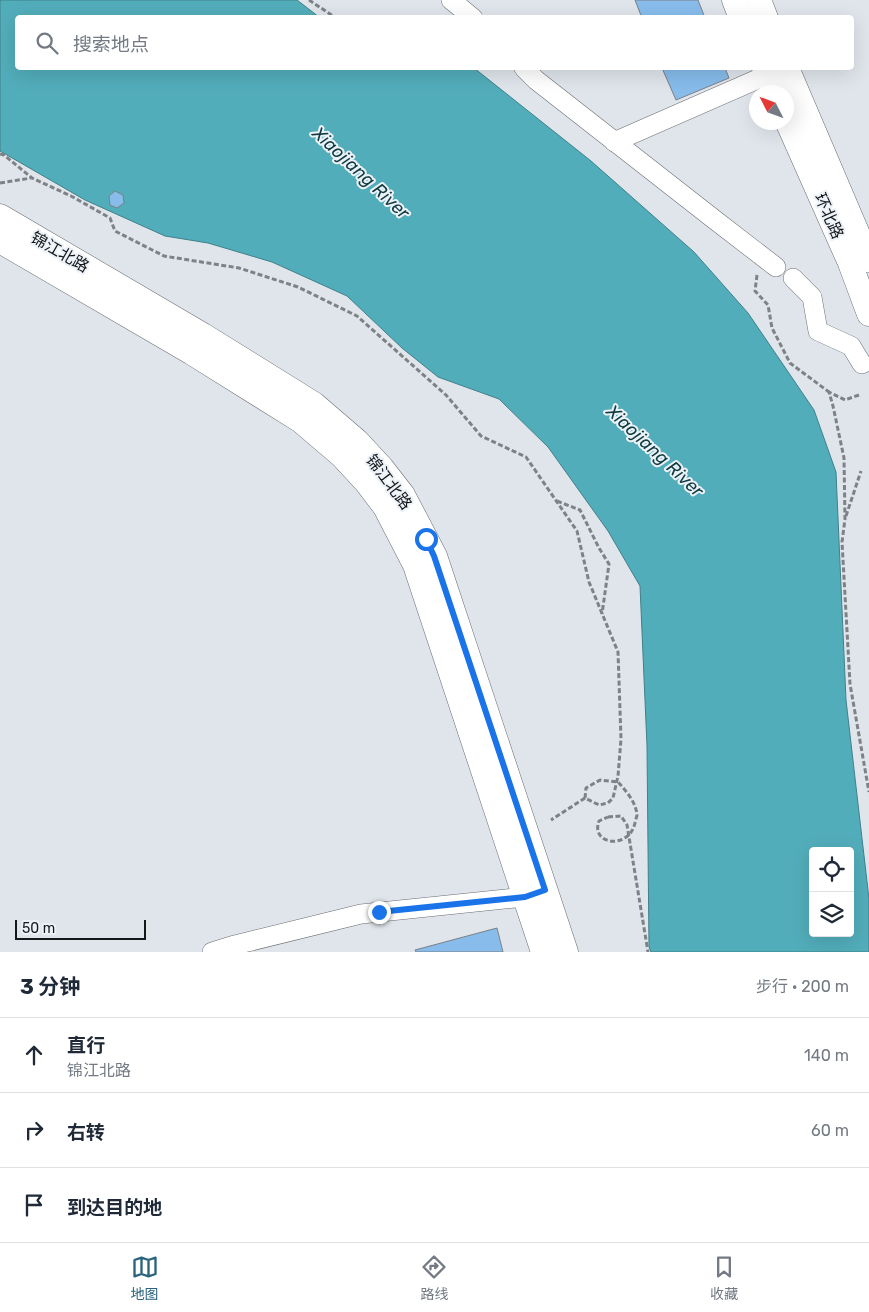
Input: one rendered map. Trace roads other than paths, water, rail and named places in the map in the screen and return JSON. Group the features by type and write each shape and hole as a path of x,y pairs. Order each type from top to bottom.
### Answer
{"main road":[{"path":"734,0 740,15"},
{"path":"759,0 765,15"},
{"name":"环北路","path":"773,76 869,260"},
{"name":"环北路","path":"791,130 850,263 869,314"},
{"name":"锦江北路","path":"0,216 17,228 203,335 314,404 357,441 382,468 403,495 434,556 535,893 543,952"},
{"name":"锦江北路","path":"0,242 192,353 301,421 342,456 366,482 385,507 415,565 535,893 566,952"}],"street":[{"path":"451,0 469,15"},
{"path":"526,70 614,142 776,267"},
{"path":"614,142 773,76"},
{"path":"793,278 812,297 818,331 851,346 862,364"},
{"path":"212,952 361,914 535,893"}],"water":[{"name":"Xiaojiang River","path":"0,0 297,0 316,15 15,15 15,70 477,70 591,161 694,252 748,313 814,410 836,472 846,700 869,899 869,952 651,952 649,947 647,746 640,586 608,531 548,447 499,399 438,377 402,348 347,296 272,262 208,243 165,236 85,200 0,151"}]}
